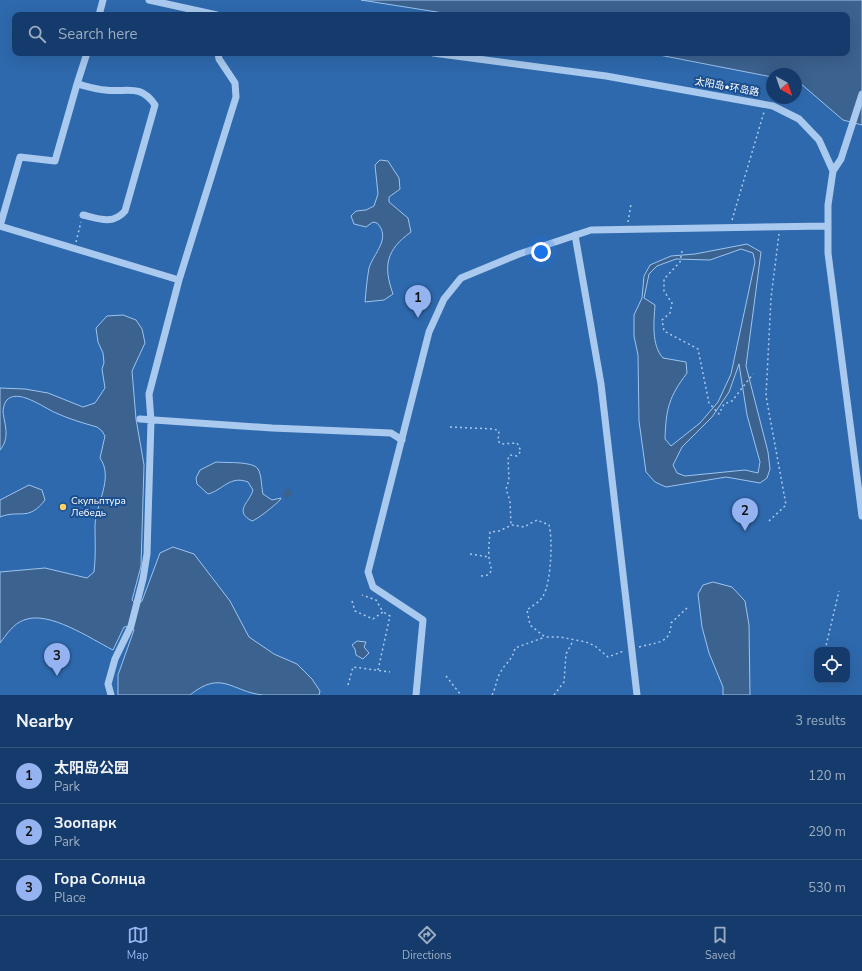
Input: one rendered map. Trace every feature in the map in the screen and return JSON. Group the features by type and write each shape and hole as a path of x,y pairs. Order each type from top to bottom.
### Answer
{"street":[{"path":"99,12 103,0"},
{"path":"149,0 203,12"},
{"path":"86,56 55,161 20,157 0,226 179,280"},
{"path":"111,695 108,684 115,659 131,626 137,605 147,554 151,421 149,394 179,280 236,97 235,83 218,56"},
{"name":"太阳岛•环岛路","path":"456,56 606,76 773,106 799,119 819,140 833,171 828,226 828,253 862,516"},
{"path":"77,84 106,90 136,90 148,95 155,105 125,211 119,218 105,221 83,215"},
{"path":"833,171 841,159 862,94"},
{"path":"416,695 423,620 373,587 368,572 429,332 444,299 461,278 506,259 591,230 627,228 828,226"},
{"path":"575,235 601,384 637,695"},
{"path":"140,419 151,421 391,433 402,440"}],"path":[{"path":"730,227 767,105"},
{"path":"627,228 632,204"},
{"path":"74,249 83,215"},
{"path":"769,521 786,505 766,396 771,298 779,227"},
{"path":"682,252 680,262 664,279 664,291 672,303 670,313 662,320 664,331 698,349 709,403 719,414 724,404 732,401 753,374"},
{"path":"450,427 494,429 499,431 498,441 501,444 517,443 521,451 518,456 510,455 508,460 509,480 506,489 510,500 512,525"},
{"path":"482,576 488,575 492,570 488,560 490,532 499,531 512,525 524,527 537,520 549,525 551,533 548,582 544,596 526,610 530,625 545,637"},
{"path":"470,554 489,556"},
{"path":"825,647 838,591"},
{"path":"362,595 376,600 383,612 390,616 378,670"},
{"path":"352,601 355,611 372,618 383,612"},
{"path":"492,695 496,688 498,675 505,665 512,660 515,648 545,637 560,637 573,641 586,642 595,646 608,657 632,648 666,639 671,633 671,622 687,608"},
{"path":"554,695 564,682 566,654 573,641"},
{"path":"348,685 353,667 390,672"},
{"path":"446,676 461,695"}],"shaded area":[{"path":"0,0 361,0 437,12 12,12 12,56 664,56 766,76 766,104 802,104 802,85 843,120 862,125 862,695 0,695"},
{"path":"361,0 862,0 862,125 843,120 802,85 802,68 766,68 766,76 664,56 850,56 850,12 437,12"},
{"path":"380,160 388,161 399,178 400,189 389,197 389,202 408,218 411,232 396,245 389,259 388,275 393,294 384,300 365,302 369,268 380,246 383,234 377,223 373,222 366,227 354,224 351,216 356,211 366,210 374,206 378,194 375,165"},
{"path":"747,244 761,252 746,366 768,452 770,469 767,478 760,483 726,477 666,487 655,482 646,472 639,421 638,355 634,336 634,315 642,298 644,276 650,265 671,256 695,254","holes":["741,249 753,253 755,262 731,374 718,402 700,423 671,446 665,439 666,419 672,396 687,373 686,362 663,358 659,353 654,333 655,305 644,298 649,274 657,266 676,259 710,260","739,364 747,415 760,462 758,473 745,470 685,476 677,473 673,465 682,447 712,417 729,392"]},
{"path":"123,315 136,320 142,329 145,343 132,371 136,419 144,465 141,566 132,600 137,605 142,601 160,553 173,547 194,554 230,601 249,637 274,654 297,664 312,679 320,691 319,695 263,695 219,683 201,687 190,695 118,695 118,675 134,630 131,626 124,627 113,650 70,627 45,619 34,618 24,620 17,624 10,630 0,643 0,572 45,568 87,578 94,572 95,525 105,482 104,466 100,458 105,436 97,427 76,421 31,400 17,396 11,397 6,401 3,408 6,436 0,450 0,388 25,389 48,393 83,407 95,403 105,388 102,369 104,363 103,353 98,342 96,328 107,316"},
{"path":"216,462 239,463 255,466 260,475 263,494 272,500 281,498 280,500 252,521 246,517 243,510 253,490 248,482 236,480 208,494 197,484 196,478 200,470"},
{"path":"29,485 42,490 45,500 39,507 29,513 0,517 0,500"},
{"path":"713,582 732,587 745,601 749,625 750,695 723,695 723,687 709,653 702,627 698,594 703,585"},
{"path":"357,641 366,642 364,647 369,653 363,659 356,655 355,649 352,645"}],"place":[{"name":"太阳岛公园","path":"418,318"},
{"name":"Скульптура Лебедь","path":"63,507"},
{"name":"Зоопарк","path":"745,531"},
{"name":"Гора Солнца","path":"57,676"}]}
